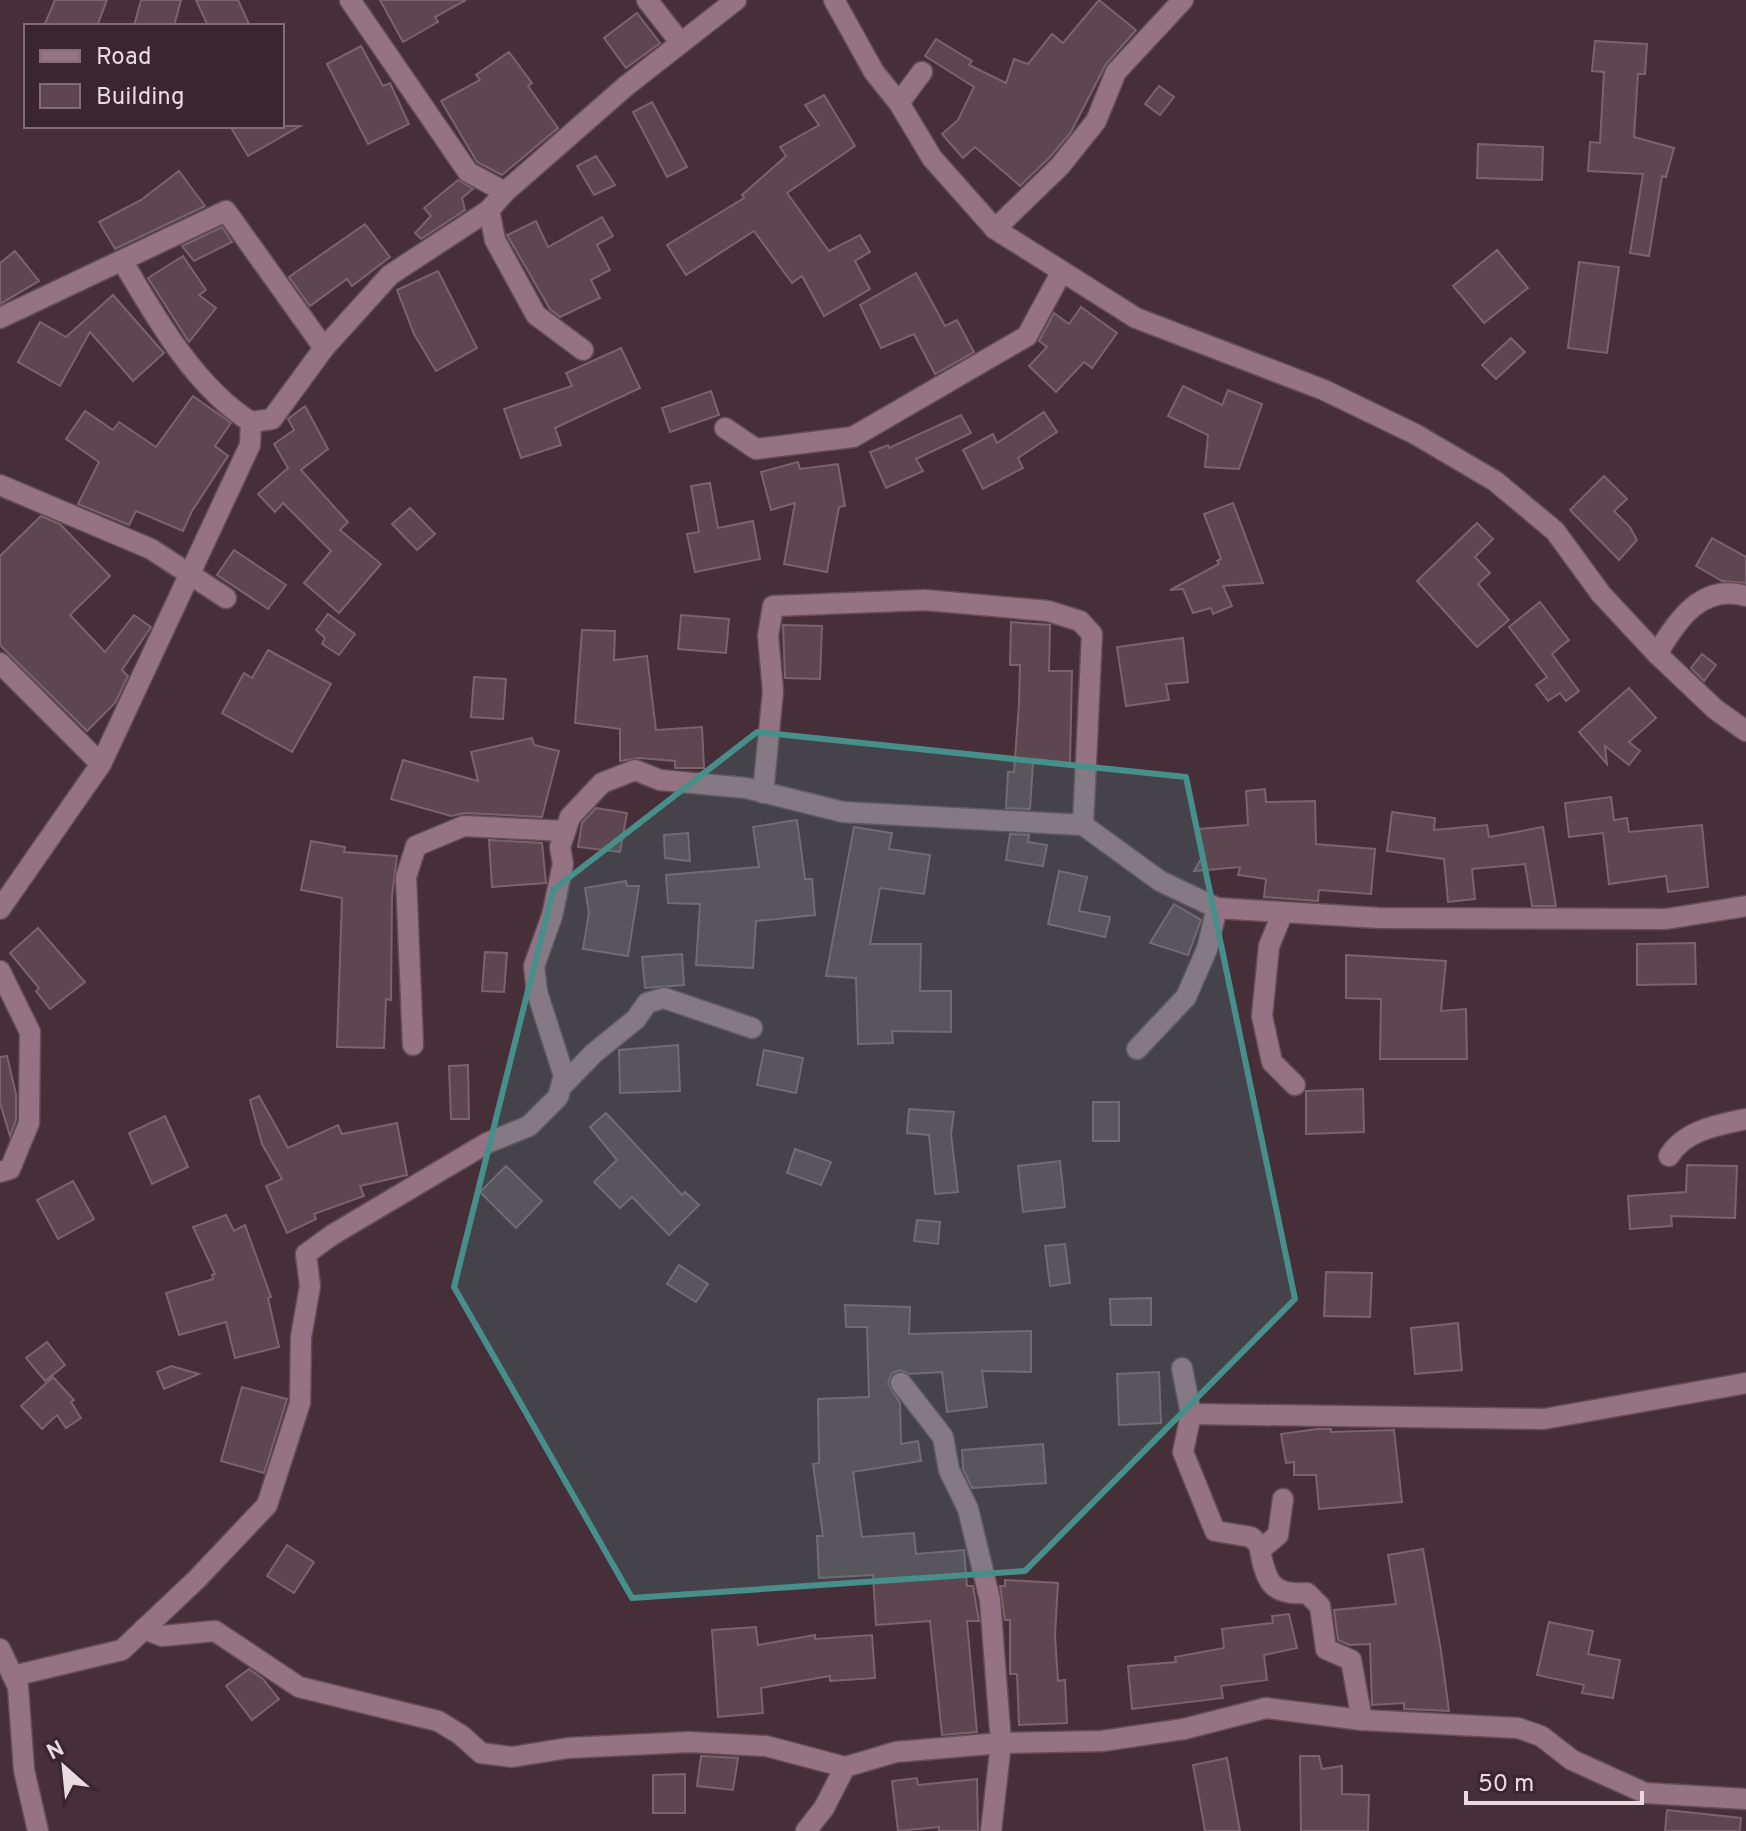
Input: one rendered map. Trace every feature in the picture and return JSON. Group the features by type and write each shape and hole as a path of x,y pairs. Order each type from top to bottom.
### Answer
{"street":[{"path":"350,0 468,172 505,192"},
{"path":"647,0 680,42"},
{"path":"123,262 186,357 229,408 251,422 272,419 324,348 390,275 489,210 505,192 680,42 736,0"},
{"path":"834,0 874,72 899,103 932,158 995,229 1136,318 1324,390 1415,434 1495,481 1555,531 1601,594 1657,654 1715,709 1746,731"},
{"path":"995,229 1060,166 1096,121 1116,72 1183,0"},
{"path":"899,103 922,72"},
{"path":"489,210 495,240 536,315 583,350"},
{"path":"0,318 226,211 324,348"},
{"path":"725,428 756,449 853,437 1027,336 1061,273"},
{"path":"2,898 101,764 250,445 251,422"},
{"path":"0,485 151,549 226,598"},
{"path":"1657,654 1675,623 1708,594 1732,592 1746,596"},
{"path":"763,793 773,691 768,636 773,606 925,600 1048,611 1080,621 1092,634 1083,825"},
{"path":"0,663 101,764"},
{"path":"13,1676 122,1650 267,1505 300,1403 301,1337 310,1286 306,1254 332,1235 487,1143 529,1126 558,1097 564,1076 537,992 534,966 552,916 563,864 560,847 570,817 602,783 635,770 660,780 763,793 843,812 1083,825 1160,881 1217,908 1379,918 1666,919 1746,906"},
{"path":"413,1045 406,877 416,846 464,826 565,831"},
{"path":"1137,1049 1186,997 1207,949 1217,908"},
{"path":"1283,912 1269,946 1262,1016 1272,1062 1295,1085"},
{"path":"0,971 30,1032 29,1123 10,1169 0,1172"},
{"path":"561,1087 594,1053 636,1019 647,1003 664,998 752,1028"},
{"path":"1669,1156 1677,1143 1708,1128 1746,1119"},
{"path":"1182,1368 1191,1414 1183,1452 1215,1531 1251,1537 1262,1547 1264,1570 1276,1590 1286,1595 1307,1593 1320,1606 1326,1649 1351,1660 1362,1720"},
{"path":"901,1383 943,1437 949,1470 968,1509 990,1600 1001,1743 991,1831"},
{"path":"1191,1414 1544,1419 1746,1383"},
{"path":"1262,1547 1278,1535 1283,1499"},
{"path":"144,1629 162,1636 215,1631 299,1687 438,1721 461,1735 481,1753 512,1757 568,1748 689,1742 766,1746 845,1767 896,1752 1001,1743 1102,1741 1184,1729 1266,1708 1362,1720 1518,1728 1541,1736 1572,1760 1645,1793 1746,1799"},
{"path":"0,1649 18,1687 24,1770 38,1831"},
{"path":"806,1831 824,1808 845,1767"}],"highlighted area":[{"path":"757,732 1186,777 1295,1299 1025,1571 632,1598 454,1287 553,890"}],"building":[{"path":"55,0 107,0 98,24 45,24"},
{"path":"141,0 181,0 175,24 135,24"},
{"path":"196,0 238,0 249,24 207,24"},
{"path":"380,0 466,0 435,17 438,22 403,42"},
{"path":"1099,0 1136,30 1106,64 1071,132 1050,157 1020,186 975,147 963,158 942,134 958,120 974,87 925,56 936,39 972,61 969,65 1006,83 1014,59 1028,64 1052,34 1063,43"},
{"path":"637,13 660,43 626,68 604,38"},
{"path":"1595,41 1647,44 1645,74 1638,74 1634,137 1674,148 1666,177 1662,176 1649,256 1630,253 1643,174 1588,171 1590,142 1600,143 1604,72 1592,71"},
{"path":"361,46 383,86 390,83 409,124 368,144 327,64"},
{"path":"509,52 532,83 528,86 558,128 502,175 477,162 441,101 480,80 476,75"},
{"path":"1159,86 1174,97 1160,115 1145,104"},
{"path":"824,95 855,146 787,193 829,251 860,235 870,252 855,261 870,289 824,316 802,276 792,283 754,231 686,275 667,245 744,198 742,195 786,156 780,147 819,125 805,105"},
{"path":"652,102 687,167 667,177 633,112"},
{"path":"300,126 248,156 231,128"},
{"path":"1478,144 1543,147 1542,180 1477,178"},
{"path":"596,156 615,185 594,195 577,166"},
{"path":"179,171 205,206 115,249 99,222 141,200"},
{"path":"458,180 473,189 462,198 465,210 421,239 415,233 431,216 424,208"},
{"path":"602,217 613,236 597,245 610,270 591,280 600,298 560,317 550,309 507,235 536,221 548,247"},
{"path":"365,224 390,257 352,286 347,279 310,306 289,277"},
{"path":"222,227 232,242 194,261 182,246"},
{"path":"1497,250 1528,288 1484,323 1453,286"},
{"path":"15,251 39,281 0,304 0,263"},
{"path":"183,256 206,290 199,295 216,308 189,342 148,278"},
{"path":"1579,262 1619,267 1607,353 1568,348"},
{"path":"438,271 477,348 436,371 414,334 397,290"},
{"path":"916,273 945,326 957,320 974,352 935,374 914,334 881,348 860,305"},
{"path":"113,295 164,353 133,381 90,332 60,386 18,362 40,322 66,337"},
{"path":"1081,307 1117,333 1092,368 1084,362 1056,392 1029,366 1047,347 1039,341 1054,313 1069,324"},
{"path":"1511,338 1525,352 1496,379 1482,365"},
{"path":"621,348 640,388 555,428 561,445 521,458 504,409 572,386 566,373"},
{"path":"1183,386 1222,405 1228,390 1262,404 1239,469 1205,467 1208,435 1168,416"},
{"path":"711,391 719,415 670,432 662,408"},
{"path":"193,396 231,423 215,446 228,456 192,511 183,531 136,511 129,525 78,504 99,462 66,439 85,411 113,430 119,422 156,447"},
{"path":"305,406 328,449 301,470 348,522 340,530 381,564 339,613 304,583 331,551 283,503 275,512 258,494 288,468 274,444 294,430 288,419"},
{"path":"1044,412 1057,432 1018,458 1023,468 983,489 963,450 993,434 997,443"},
{"path":"961,415 971,433 916,459 923,471 886,488 870,452 888,445 889,448"},
{"path":"798,462 800,469 838,464 845,506 839,507 827,572 784,564 795,503 771,510 761,472"},
{"path":"1604,476 1627,499 1614,511 1630,527 1637,540 1619,560 1570,510"},
{"path":"710,483 718,528 753,521 760,559 695,572 687,534 699,532 691,486"},
{"path":"1233,503 1263,583 1223,586 1232,606 1213,614 1211,608 1193,613 1183,589 1170,590 1219,564 1217,561 1221,559 1204,514"},
{"path":"410,508 435,534 417,550 392,524"},
{"path":"41,516 60,524 110,576 70,615 105,652 134,615 151,627 122,670 128,676 115,703 87,731 0,645 0,556"},
{"path":"1477,523 1493,539 1475,557 1490,573 1478,584 1509,620 1477,647 1417,581"},
{"path":"1712,538 1746,557 1746,583 1722,581 1696,566"},
{"path":"234,550 286,585 268,609 217,575"},
{"path":"1540,602 1569,640 1552,654 1579,691 1566,701 1560,693 1548,701 1536,685 1547,677 1509,627"},
{"path":"328,614 355,634 339,655 322,644 325,638 316,630"},
{"path":"681,615 729,619 726,653 678,649"},
{"path":"1011,622 1050,625 1049,671 1072,671 1070,764 1033,762 1030,809 1006,808 1008,772 1014,772 1019,704 1020,665 1010,665"},
{"path":"783,625 822,626 820,679 785,678"},
{"path":"582,630 615,631 614,660 647,656 656,730 702,727 704,768 675,768 675,761 639,758 620,761 620,729 575,723"},
{"path":"1183,638 1188,682 1166,684 1169,700 1126,706 1117,647"},
{"path":"268,650 331,684 292,752 222,713 244,673 252,678"},
{"path":"1702,654 1716,665 1704,681 1691,668"},
{"path":"474,677 506,679 503,719 471,717"},
{"path":"1629,688 1656,718 1629,742 1640,751 1629,765 1605,746 1607,764 1579,732"},
{"path":"532,738 534,745 559,751 542,817 465,813 451,816 391,799 403,760 478,781 471,752"},
{"path":"1265,789 1266,802 1315,801 1316,844 1375,849 1371,894 1319,890 1318,901 1264,897 1266,879 1238,875 1240,867 1194,871 1201,859 1199,829 1248,825 1246,791"},
{"path":"1611,797 1614,820 1627,818 1629,832 1702,825 1708,887 1668,892 1666,876 1609,884 1603,833 1569,837 1565,803"},
{"path":"596,808 627,813 620,852 578,847 582,823"},
{"path":"1392,812 1435,818 1434,830 1487,825 1489,837 1543,827 1556,906 1532,906 1525,864 1472,869 1475,899 1448,902 1444,859 1387,851"},
{"path":"797,820 805,879 812,879 815,915 756,921 753,968 696,965 700,904 668,903 666,875 759,867 753,827"},
{"path":"854,827 892,833 889,849 930,855 924,894 880,888 870,944 921,944 920,991 951,991 951,1032 892,1031 893,1043 858,1044 856,978 826,976"},
{"path":"688,833 690,861 665,858 664,835"},
{"path":"1010,834 1029,835 1028,842 1047,845 1043,866 1006,860"},
{"path":"489,840 542,843 546,883 492,887"},
{"path":"311,841 345,847 344,852 397,856 392,896 391,1000 386,999 384,1048 337,1047 342,898 301,890"},
{"path":"1059,871 1087,877 1079,911 1110,917 1105,937 1048,924"},
{"path":"626,881 627,886 639,886 628,956 583,949 589,913 585,888"},
{"path":"1174,904 1201,920 1188,955 1150,943"},
{"path":"38,928 85,982 50,1009 36,991 39,988 10,953"},
{"path":"1695,943 1696,984 1637,985 1637,944"},
{"path":"485,952 507,953 504,992 482,991"},
{"path":"682,954 684,985 645,988 642,957"},
{"path":"1346,955 1446,961 1441,1011 1466,1009 1467,1059 1380,1059 1381,999 1346,998"},
{"path":"678,1045 680,1091 620,1093 619,1050"},
{"path":"764,1050 803,1058 796,1093 757,1085"},
{"path":"7,1056 16,1094 16,1120 10,1136 0,1103 0,1057"},
{"path":"468,1065 469,1119 451,1119 449,1066"},
{"path":"1363,1089 1364,1132 1306,1134 1306,1091"},
{"path":"259,1096 288,1148 338,1125 342,1134 397,1123 407,1175 360,1186 364,1196 314,1214 316,1219 287,1233 266,1186 282,1179 262,1144 250,1100"},
{"path":"1093,1102 1119,1102 1119,1141 1093,1141"},
{"path":"909,1109 954,1112 951,1134 958,1192 935,1194 929,1135 907,1133"},
{"path":"606,1113 682,1195 685,1192 699,1205 669,1235 632,1197 620,1208 594,1182 617,1160 590,1127"},
{"path":"165,1116 188,1167 152,1184 129,1133"},
{"path":"795,1149 831,1162 821,1185 787,1173"},
{"path":"1060,1161 1065,1207 1023,1212 1018,1166"},
{"path":"1687,1165 1737,1166 1735,1218 1671,1216 1672,1226 1630,1229 1628,1196 1686,1192"},
{"path":"506,1166 542,1201 516,1228 480,1192"},
{"path":"73,1181 94,1219 58,1239 37,1200"},
{"path":"226,1215 234,1231 245,1225 271,1297 268,1298 279,1347 235,1358 226,1322 179,1335 166,1293 213,1279 212,1275 215,1274 193,1227"},
{"path":"917,1220 940,1222 938,1244 914,1241"},
{"path":"1065,1244 1070,1283 1050,1286 1045,1246"},
{"path":"679,1265 708,1284 696,1302 667,1284"},
{"path":"1326,1272 1372,1273 1370,1317 1324,1316"},
{"path":"1151,1298 1151,1325 1111,1325 1110,1299"},
{"path":"845,1305 910,1307 909,1334 1031,1331 1031,1372 982,1371 987,1407 947,1412 942,1372 910,1374 900,1370 892,1373 888,1384 900,1403 901,1444 918,1441 921,1461 853,1472 862,1537 914,1533 916,1554 964,1550 967,1586 973,1586 979,1621 967,1621 977,1732 942,1735 930,1621 876,1625 873,1575 819,1578 817,1536 823,1536 813,1464 819,1463 818,1399 869,1397 867,1327 846,1327"},
{"path":"1458,1323 1462,1370 1415,1374 1411,1328"},
{"path":"47,1342 65,1365 45,1381 26,1358"},
{"path":"171,1366 199,1374 164,1389 157,1372"},
{"path":"1159,1372 1161,1423 1119,1425 1117,1374"},
{"path":"53,1377 74,1400 71,1402 81,1418 66,1428 57,1415 42,1429 21,1406"},
{"path":"242,1387 287,1399 264,1473 221,1461"},
{"path":"1331,1429 1331,1432 1394,1430 1402,1502 1319,1509 1316,1475 1294,1475 1294,1462 1286,1463 1281,1434"},
{"path":"1043,1444 1046,1483 972,1488 963,1469 962,1450"},
{"path":"287,1545 314,1562 294,1593 267,1576"},
{"path":"1423,1549 1449,1711 1404,1709 1404,1703 1372,1705 1370,1644 1350,1645 1338,1640 1334,1610 1396,1604 1388,1555"},
{"path":"1005,1580 1058,1583 1055,1635 1058,1681 1065,1680 1067,1723 1019,1725 1017,1674 1010,1674 1010,1620 1005,1620 1000,1586 1005,1586"},
{"path":"1289,1614 1297,1648 1264,1655 1267,1680 1221,1686 1223,1698 1132,1709 1128,1666 1176,1662 1175,1657 1224,1648 1222,1629 1273,1623 1272,1616"},
{"path":"1549,1622 1593,1631 1588,1654 1620,1660 1613,1698 1582,1693 1584,1685 1537,1675"},
{"path":"756,1627 758,1645 815,1635 815,1639 872,1635 875,1678 830,1681 830,1676 761,1688 763,1713 718,1717 712,1630"},
{"path":"249,1669 263,1679 279,1699 252,1720 226,1686"},
{"path":"701,1756 738,1758 733,1790 697,1786"},
{"path":"1300,1756 1319,1756 1322,1769 1342,1766 1342,1794 1369,1795 1368,1831 1301,1831"},
{"path":"1227,1758 1240,1831 1205,1831 1193,1765"},
{"path":"685,1774 685,1813 653,1813 653,1775"},
{"path":"917,1778 918,1785 977,1779 978,1831 939,1831 939,1827 898,1831 892,1781"},
{"path":"1667,1810 1741,1818 1740,1831 1665,1831"}]}
